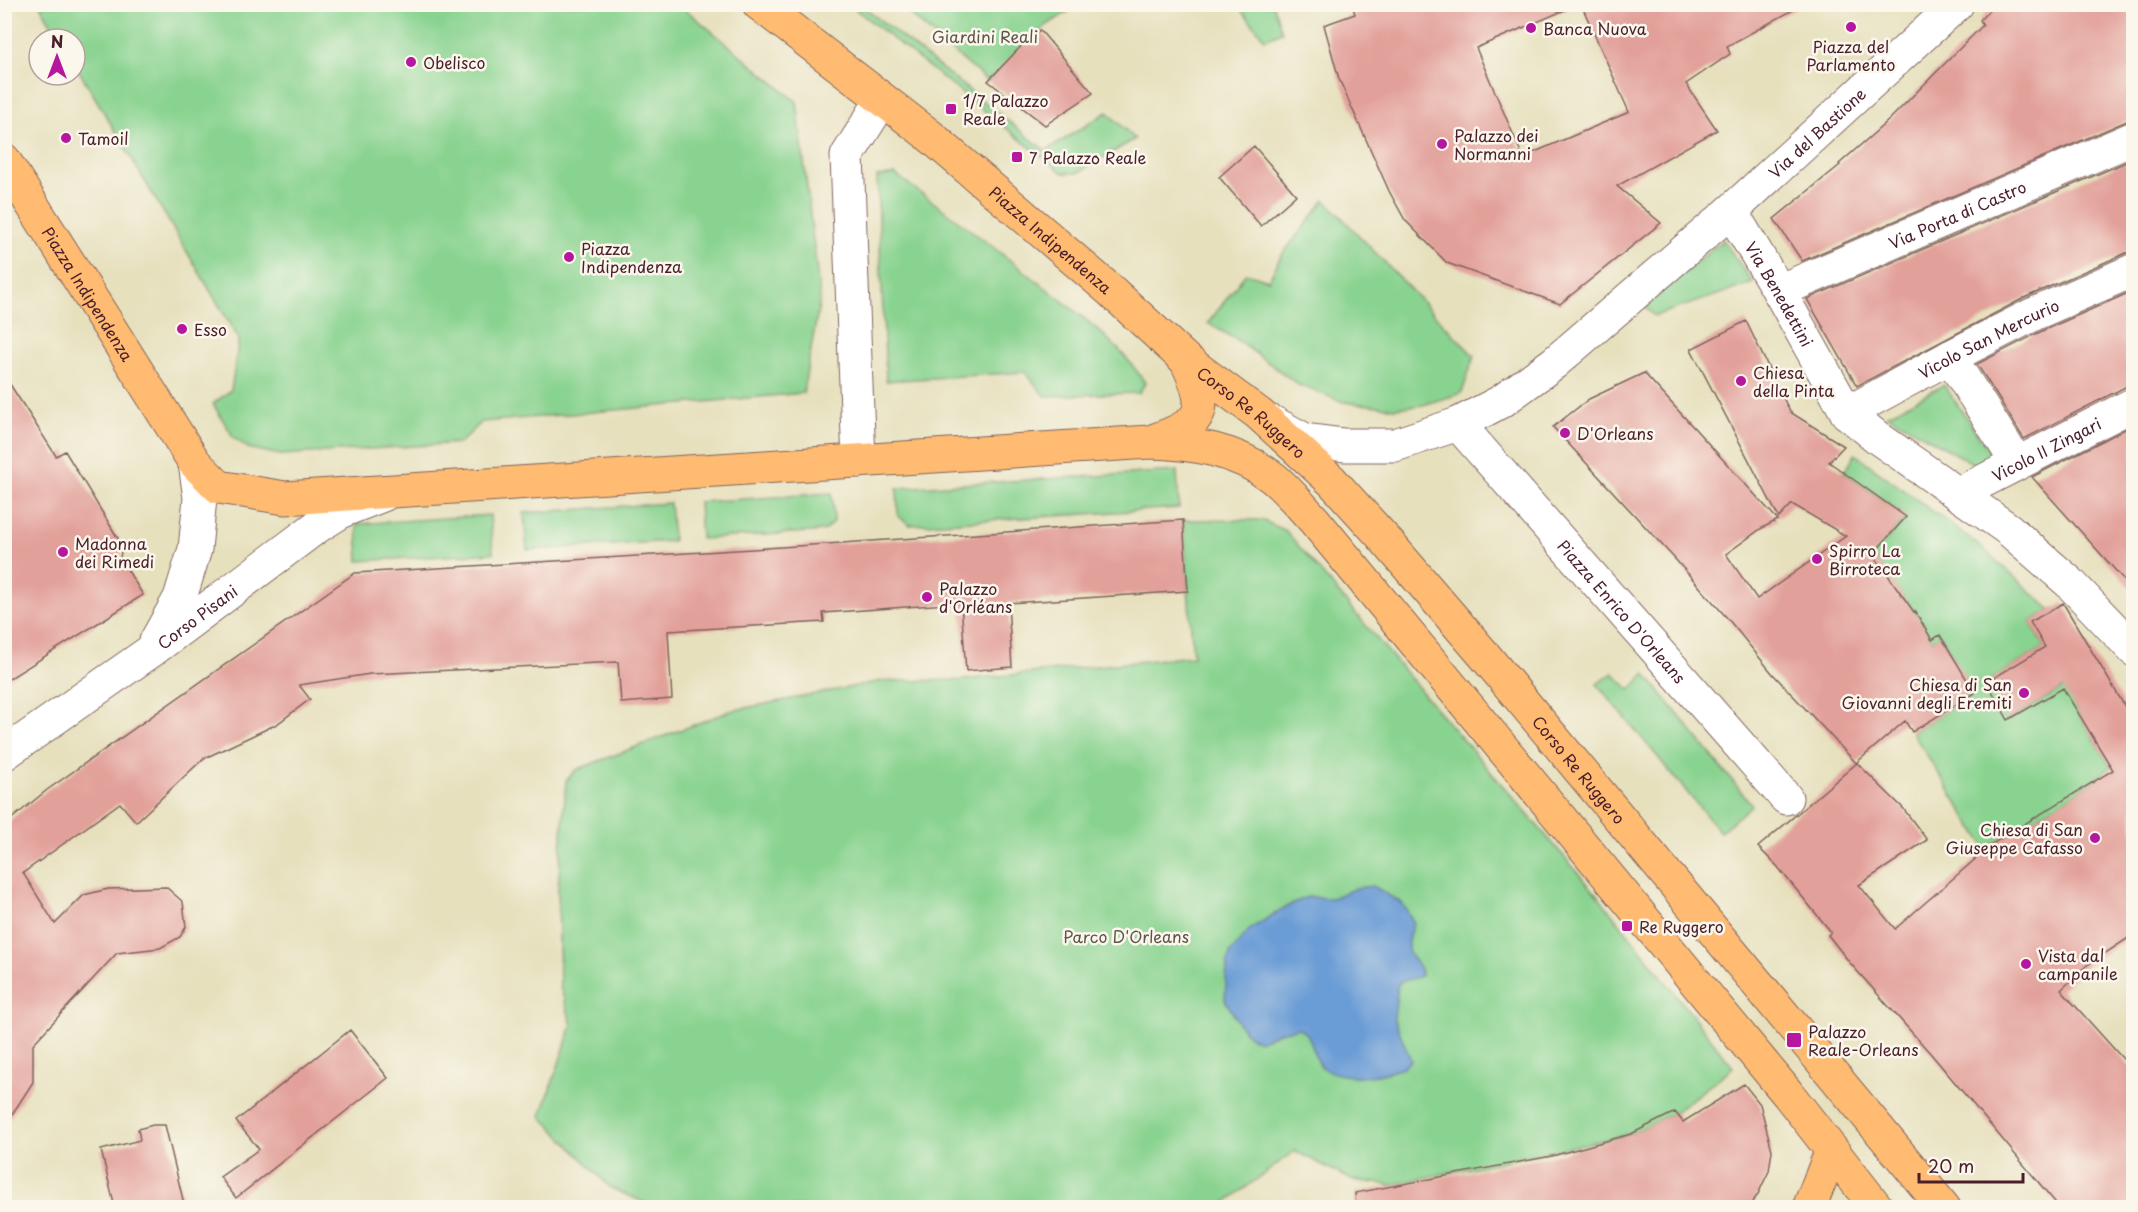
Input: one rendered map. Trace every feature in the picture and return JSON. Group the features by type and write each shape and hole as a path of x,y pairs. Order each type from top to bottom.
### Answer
{"main road":[{"name":"Piazza Indipendenza","path":"759,4 929,135 1103,283 1186,360"},
{"name":"Piazza Indipendenza","path":"4,160 195,463 219,487 285,498 1150,442"},
{"name":"Corso Re Ruggero","path":"1186,360 1259,414 1332,481 1382,536 1485,656 1944,1208"},
{"path":"1150,442 1180,431 1193,420 1200,408 1199,387 1186,360"},
{"path":"1150,442 1188,443 1218,450 1249,462 1273,478 1314,520 1788,1094 1877,1208"},
{"path":"1809,1208 1832,1150"}],"street":[{"name":"Via del Bastione","path":"1731,212 1957,4"},
{"path":"859,461 847,156 882,100"},
{"name":"Via Porta di Castro","path":"1779,291 2133,138"},
{"path":"1259,414 1305,440 1344,445 1395,445 1458,424 1502,401 1554,363 1731,212"},
{"name":"Via Benedettini","path":"1731,212 1779,291 1878,438 2008,529 2069,582 2133,650"},
{"name":"Vicolo San Mercurio","path":"1859,407 2034,314 2133,270"},
{"path":"1950,357 2017,463"},
{"name":"Vicolo II Zingari","path":"1958,494 2133,404"},
{"name":"Piazza Enrico D'Orleans","path":"1458,424 1786,798"},
{"path":"152,651 180,598 195,549 200,498 195,463"},
{"name":"Corso Pisani","path":"4,754 152,651 315,528 342,511 394,491"}],"green space":[{"name":"Piazza Indipendenza","path":"40,5 680,5 797,102 820,299 803,393 482,422 460,443 280,455 248,448 234,438 213,404 231,390 239,339 87,84 87,27 53,27"},
{"path":"850,5 861,5 1046,151 1107,112 1135,139 1077,173 1063,173"},
{"name":"Giardini Reali","path":"899,5 1078,5 1044,27 1037,38 987,81"},
{"path":"1237,5 1273,5 1282,32 1265,39"},
{"path":"895,174 1008,259 1113,343 1145,383 1139,393 1045,396 1025,372 886,381 877,177"},
{"path":"1325,200 1474,356 1462,393 1423,405 1395,408 1343,402 1299,385 1240,342 1208,323 1246,273 1269,280 1281,256"},
{"path":"1723,240 1753,283 1654,316 1644,306"},
{"path":"1944,385 1991,454 1976,465 1887,415"},
{"path":"1855,454 1982,548 2051,610 2030,622 2045,647 1986,683 2009,720 2070,684 2074,706 2111,767 2087,786 1986,848 1912,732 1974,693 1941,635 1932,640 1915,612 1859,535 1860,517 1886,540 1906,517 1844,472"},
{"path":"1177,471 1179,508 910,525 898,516 897,488"},
{"path":"832,493 834,521 824,531 701,539 699,502"},
{"path":"670,503 673,541 527,550 524,513"},
{"path":"490,515 493,553 359,561 357,524"},
{"name":"Parco D'Orleans","path":"1183,520 1262,520 1286,531 1599,897 1733,1067 1675,1112 1631,1134 1391,1185 1352,1180 1295,1151 1218,1208 655,1207 611,1188 541,1116 572,1025 560,986 558,891 566,781 576,770 730,711 882,681 964,680 1193,656"},
{"path":"1613,673 1630,690 1645,674 1752,805 1720,832 1597,684"}],"water":[{"path":"1373,886 1402,903 1414,923 1409,936 1408,949 1421,976 1398,983 1394,1019 1411,1060 1394,1071 1382,1074 1342,1075 1331,1072 1319,1064 1309,1037 1298,1028 1280,1032 1259,1041 1251,1038 1241,1027 1225,1000 1230,953 1250,929 1307,897 1332,898 1356,888"}],"building":[{"name":"Palazzo dei Normanni","path":"1352,4 1579,4 1476,48 1523,157 1629,112 1581,4 1804,4 1727,46 1730,54 1686,84 1717,130 1617,186 1661,223 1560,304 1447,263 1405,220 1389,191 1339,79 1324,25 1355,14"},
{"path":"1995,4 2133,4 2133,120 1802,261 1774,219 1840,165 1889,120 1983,25 1980,20"},
{"path":"1040,30 1093,93 1045,125 988,81 1029,38"},
{"path":"1254,146 1296,195 1261,226 1219,177"},
{"path":"2133,159 2133,252 2026,297 1857,386 1807,299"},
{"path":"2133,291 2133,386 2125,387 2024,439 1977,364 2042,331"},
{"path":"1746,321 1790,412 1844,446 1829,462 1906,517 1873,554 1915,611 1932,640 1940,635 1975,693 1912,732 1905,721 1856,763 1772,673 1675,559 1553,427 1589,399 1644,373 1778,520 1762,528 1726,554 1757,599 1846,536 1792,504 1779,518 1691,349"},
{"path":"4,375 56,456 65,451 122,545 120,558 143,595 4,682"},
{"path":"2133,425 2133,590 2032,477"},
{"path":"1183,520 1188,591 1008,603 1012,667 966,671 961,603 823,613 824,622 668,631 672,699 621,703 618,662 370,674 299,685 310,699 277,724 203,759 136,822 120,803 23,873 55,924 84,895 108,889 166,887 183,902 186,927 180,937 160,948 117,953 33,1044 33,1082 4,1127 4,825 47,790 355,573"},
{"path":"2063,603 2133,720 2133,935 2087,965 2061,990 2133,1070 2133,1208 2060,1208 1931,1054 1850,963 1828,935 1831,932 1777,866 1758,847 1857,763 1903,808 1927,840 1859,885 1895,929 1995,842 2113,770 2063,688 2008,720 1987,682 2045,647 2030,622"},
{"path":"350,1030 388,1078 236,1198 220,1177 259,1149 236,1121"},
{"path":"1744,1084 1760,1104 1772,1150 1769,1171 1757,1196 1747,1208 1356,1208 1355,1193 1552,1156 1631,1134 1675,1112 1683,1122"},
{"path":"165,1125 185,1208 115,1208 101,1150 140,1140 138,1129"}],"place":[{"name":"Piazza del Parlamento","path":"1851,27"},
{"name":"Banca Nuova","path":"1531,28"},
{"name":"Obelisco","path":"411,62"},
{"name":"1/7 Palazzo Reale","path":"951,109"},
{"name":"Tamoil","path":"66,138"},
{"name":"Palazzo dei Normanni","path":"1442,144"},
{"name":"7 Palazzo Reale","path":"1017,157"},
{"name":"Piazza Indipendenza","path":"569,257"},
{"name":"Esso","path":"182,329"},
{"name":"Chiesa della Pinta","path":"1741,381"},
{"name":"D'Orleans","path":"1565,433"},
{"name":"Madonna dei Rimedi","path":"63,552"},
{"name":"Spirro La Birroteca","path":"1817,559"},
{"name":"Palazzo d'Orléans","path":"927,597"},
{"name":"Chiesa di San Giovanni degli Eremiti","path":"2024,693"},
{"name":"Chiesa di San Giuseppe Cafasso","path":"2095,838"},
{"name":"Re Ruggero","path":"1627,926"},
{"name":"Vista dal campanile","path":"2026,964"},
{"name":"Palazzo Reale-Orleans","path":"1794,1040"}]}
